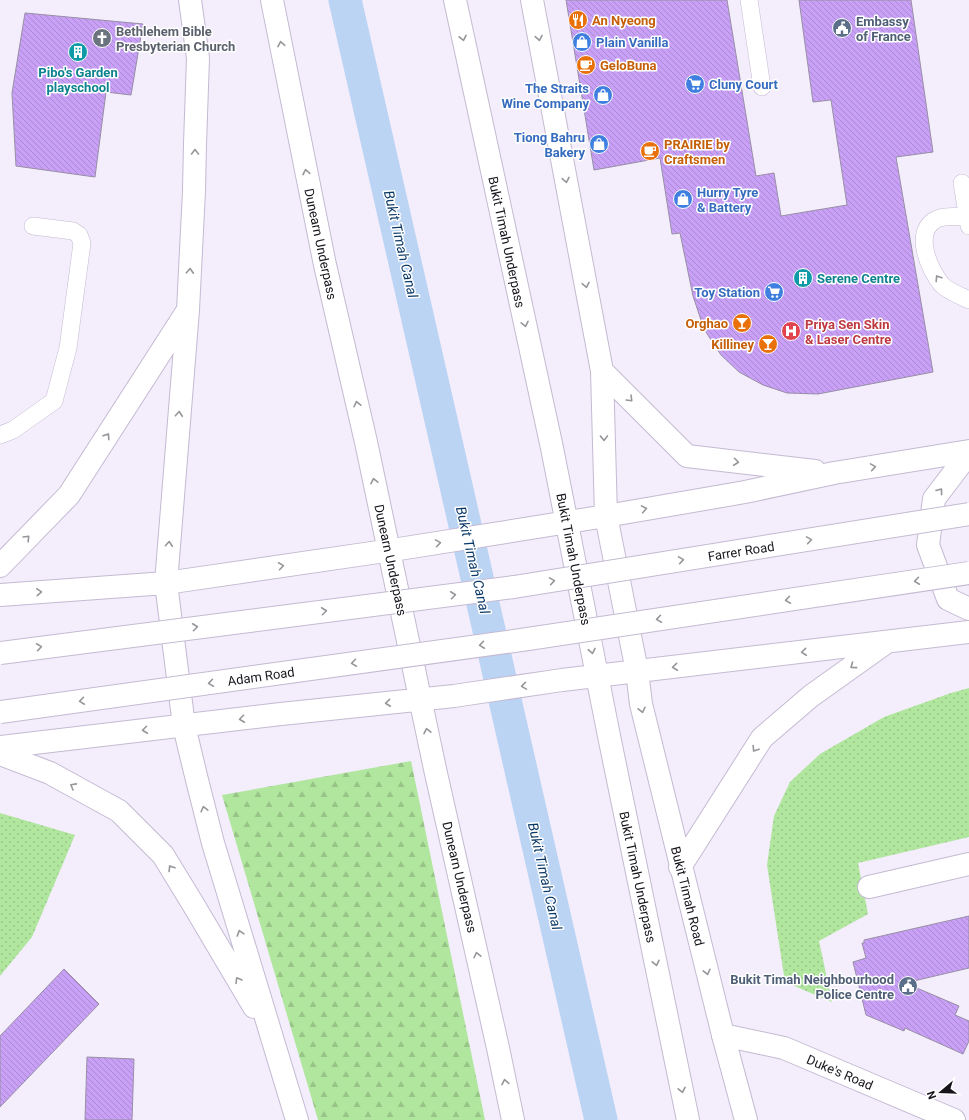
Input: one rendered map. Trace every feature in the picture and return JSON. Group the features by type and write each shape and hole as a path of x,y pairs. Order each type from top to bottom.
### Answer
{"main road":[{"path":"190,0 198,58 194,191 188,310 166,583 184,726 213,843 297,1120"},
{"name":"Dunearn Underpass","path":"272,0 325,265 366,442 435,769 495,1033 513,1120"},
{"name":"Bukit Timah Underpass","path":"455,0 552,448 609,736 688,1120"},
{"name":"Bukit Timah Road","path":"532,0 602,371 606,516 637,671 641,704 680,867 746,1120"},
{"path":"0,566 69,495 188,310"},
{"path":"602,371 688,456 834,473"},
{"path":"0,595 166,583 399,549 536,528 745,492 834,473 969,452"},
{"path":"969,452 934,499 928,545 948,599 969,609"},
{"name":"Farrer Road","path":"0,653 514,587 969,514"},
{"name":"Adam Road","path":"0,712 521,640 969,573"},
{"path":"0,747 281,714 454,696 562,680 969,632"},
{"path":"680,867 762,738 811,696 885,643"},
{"path":"0,754 50,773 119,811 163,855 272,1038"},
{"path":"869,887 969,864"},
{"name":"Duke's Road","path":"723,1035 784,1048 954,1120"}],"lane":[{"path":"749,0 762,87"},
{"path":"962,183 968,222 948,216 936,219 928,227 924,241 929,263 943,285 969,300"},
{"path":"0,435 13,430 54,401 68,348 82,243 79,235 73,231 33,226"}],"green space":[{"path":"969,688 969,837 858,863 868,914 819,941 832,1002 785,982 767,865 774,816 790,782 820,754 884,717"},
{"path":"411,761 485,1120 318,1120 222,795"},
{"path":"0,813 75,835 32,937 0,976"}],"building":[{"path":"566,0 727,0 756,176 774,173 781,216 847,205 831,100 813,102 799,0 911,0 933,152 896,157 933,372 818,394 787,393 763,385 739,372 721,355 704,329 693,296 680,233 672,234 660,158 594,170"},
{"path":"25,13 143,24 131,95 106,92 95,177 16,166 12,93"},
{"name":"Bukit Timah Neighbourhood Police Centre","path":"969,916 969,968 905,983 959,1006 955,1015 969,1021 969,1041 963,1054 905,1028 904,1031 866,1015 853,962 866,958 862,943 864,943 864,940"},
{"path":"64,969 99,1004 0,1107 0,1036"},
{"path":"87,1057 134,1059 132,1120 85,1120"}],"waterway":[{"name":"Bukit Timah Canal","path":"345,0 601,1120"}],"place":[{"name":"An Nyeong","path":"578,20"},
{"name":"Embassy of France","path":"842,28"},
{"name":"Bethlehem Bible Presbyterian Church","path":"102,38"},
{"name":"Plain Vanilla","path":"582,42"},
{"name":"Pibo's Garden playschool","path":"78,52"},
{"name":"GeloBuna","path":"586,65"},
{"name":"Cluny Court","path":"695,84"},
{"name":"The Straits Wine Company","path":"603,95"},
{"name":"Tiong Bahru Bakery","path":"599,144"},
{"name":"PRAIRIE by Craftsmen","path":"650,151"},
{"name":"Hurry Tyre & Battery","path":"683,199"},
{"name":"Serene Centre","path":"803,278"},
{"name":"Toy Station","path":"774,292"},
{"name":"Orghao","path":"742,323"},
{"name":"Priya Sen Skin & Laser Centre","path":"791,331"},
{"name":"Killiney","path":"768,344"},
{"name":"Bukit Timah Neighbourhood Police Centre","path":"908,986"}]}
